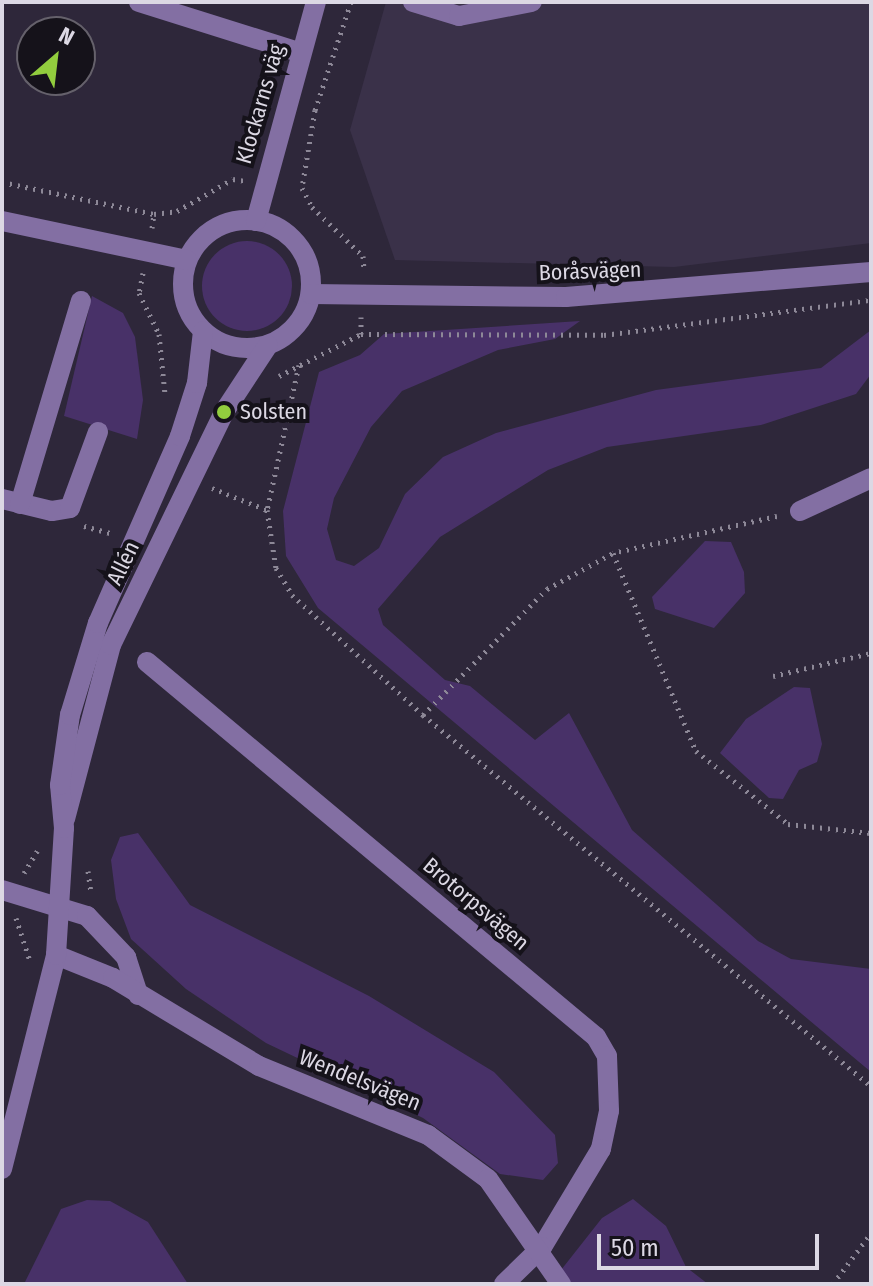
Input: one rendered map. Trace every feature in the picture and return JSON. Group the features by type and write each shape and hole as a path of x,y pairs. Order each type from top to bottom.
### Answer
{"street":[{"path":"139,2 299,52"},
{"name":"Klockarns väg","path":"256,221 263,183 316,2"},
{"path":"413,2 459,16 532,2"},
{"path":"2,221 187,260"},
{"path":"256,221 295,241 310,271 311,294 292,331 268,345 227,345 203,331 185,303 187,260 215,228 256,221"},
{"name":"Boråsvägen","path":"311,294 566,297 871,272"},
{"path":"81,301 11,502 70,508 98,432"},
{"name":"Allén","path":"2,1169 56,955 65,819 62,761 80,673 180,436 197,383 203,331"},
{"name":"Allén","path":"65,819 111,645 224,412 268,345"},
{"path":"800,511 871,478"},
{"name":"Brotorpsvägen","path":"147,662 596,1037 607,1056 608,1083 601,1149 542,1247 504,1284"},
{"path":"2,890 87,916 114,942 138,995"},
{"name":"Wendelsvägen","path":"56,955 138,995 259,1066 428,1135 488,1179 542,1247 561,1284"}],"path":[{"path":"351,2 315,110 302,188 312,207 363,256 361,334"},
{"path":"2,182 154,214 177,211 233,179 302,188"},
{"path":"274,380 361,334 604,335 871,300"},
{"path":"299,365 267,510 276,568 292,595 423,715 871,1086"},
{"path":"204,501 218,474"},
{"path":"216,489 267,510"},
{"path":"423,715 547,589 613,553 800,511"},
{"path":"613,553 696,751 788,824 871,833"},
{"path":"773,676 871,653"},
{"path":"88,857 95,903"},
{"path":"833,1284 871,1233"}],"shaded area":[{"path":"386,2 871,2 871,243 674,267 395,260 350,130"},
{"path":"247,241 264,245 279,254 288,269 292,286 288,303 279,318 264,327 247,331 230,327 215,318 206,303 202,286 206,269 215,254 230,245"},
{"path":"92,296 123,313 135,337 143,400 137,439 64,416"},
{"path":"580,321 555,339 498,350 402,391 371,427 334,498 327,529 336,560 354,566 379,548 405,494 443,457 496,433 656,390 821,368 871,330 871,374 856,394 761,425 607,447 548,470 440,537 378,609 383,625 445,680 470,686 535,740 569,713 632,830 758,941 791,959 871,969 871,1072 318,608 286,556 283,511 319,372 360,355 384,334"},
{"path":"705,541 731,542 744,572 745,593 714,628 655,609 652,597"},
{"path":"794,687 810,688 822,744 817,762 799,770 783,799 769,798 720,753 746,719"},
{"path":"138,833 190,905 369,996 494,1072 555,1135 558,1163 543,1180 500,1174 423,1118 266,1043 186,989 131,939 116,899 111,860 120,837"},
{"path":"633,1199 666,1226 686,1267 708,1284 550,1284 602,1218"},
{"path":"87,1200 110,1201 148,1222 188,1284 24,1284 61,1209"}],"place":[{"name":"Solsten","path":"224,412"}]}
